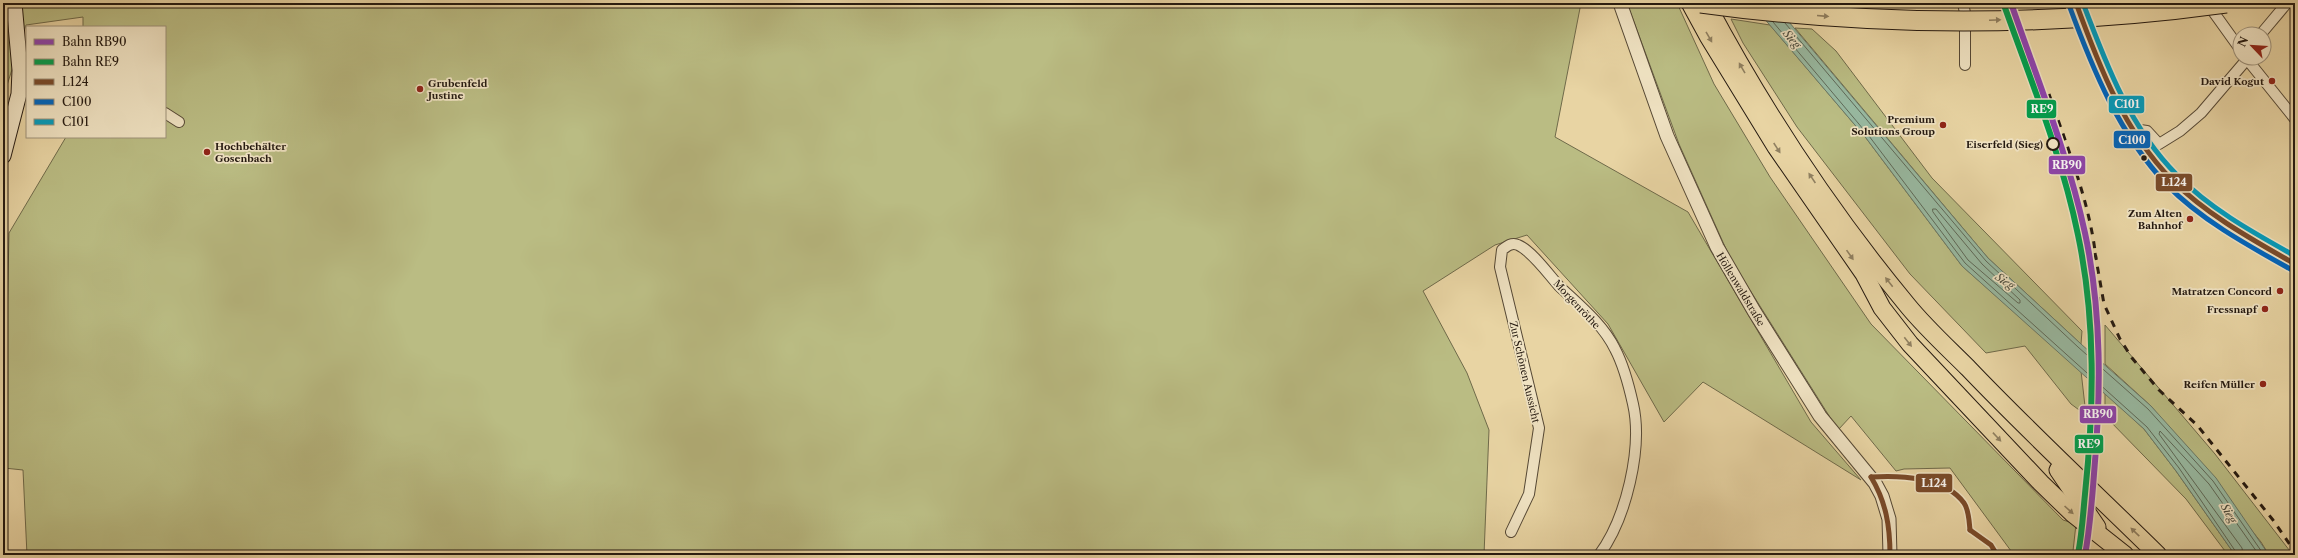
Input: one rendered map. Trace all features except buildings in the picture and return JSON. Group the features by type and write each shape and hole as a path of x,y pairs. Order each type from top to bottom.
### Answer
{"highway":[{"path":"1690,3 1708,36 1776,147 1864,274 1882,308 1910,344 2041,483 2072,512 2125,555"},
{"path":"1701,3 1749,10 1856,18 1963,21 2070,18 2177,10 2226,3"},
{"path":"1706,3 1753,87 1787,142 1876,265 1908,307 2068,475 2110,549"},
{"path":"1864,274 1937,353 2068,475 2111,509 2158,555"}],"main road":[{"path":"3,156 23,94 14,3"},
{"path":"2076,3 2106,80 2133,129 2161,167 2194,200 2258,243 2295,264"}],"street":[{"name":"Höllenwaldstraße","path":"1620,3 1667,136 1717,247 1754,311 1820,416 1875,483 1882,496 1889,519 1890,555"},
{"path":"1963,3 1965,12 1965,65"},
{"path":"2207,3 2232,38"},
{"path":"2268,26 2287,3"},
{"path":"2133,129 2147,131 2159,144 2180,131 2201,113 2241,66"},
{"path":"2253,66 2295,119"},
{"path":"166,114 179,122"},
{"name":"Zur Schönen Aussicht","path":"1511,532 1529,494 1539,428 1500,267 1502,250 1509,245 1518,245"},
{"name":"Morgenröthe","path":"1518,245 1586,311 1615,349 1634,406 1637,440 1632,476 1616,524 1599,555"}],"green space":[{"path":"3,3 1581,3 1555,137 1688,212 1811,422 1861,480 1703,382 1664,422 1608,324 1527,235 1495,245 1423,291 1467,373 1489,430 1484,555 27,555 23,470 4,468 9,233 65,138 166,138 166,26 83,26 83,17 26,25 3,98"},
{"path":"1627,3 1677,3 1714,84 1770,177 1871,324 2063,520 2076,524 2073,551 2092,555 2014,555 1950,468 1904,469 1896,471 1851,416 1838,430 1731,260 1679,144"},
{"path":"1731,19 1770,25 1866,138 1962,266 2081,371 2086,415 2071,404 2025,346 1986,353 1910,274 1797,127 1743,43"},
{"path":"1795,28 1812,29 1836,51 1932,178 2082,331 2081,344 1988,258"},
{"path":"2105,325 2215,454 2293,555 2269,555 2261,542 2151,406 2105,364"},
{"path":"2105,393 2144,429 2176,471 2235,555 2228,555 2186,499 2105,416"}],"water":[{"name":"Sieg","path":"1751,3 1773,3 1988,258 2151,406 2216,478 2269,555 2235,555 2176,471 2144,429 1962,266 1866,138"}],"railway":[{"path":"2049,94 2070,154 2089,217 2096,259"},
{"path":"2095,253 2104,304 2120,339 2132,358 2159,390 2197,425 2273,520 2295,552"},
{"path":"2098,297 2099,353"}],"rail line":[{"name":"RB90","path":"2011,3 2070,174 2091,263 2095,293 2099,383 2090,525 2085,555"},
{"name":"RE9","path":"2004,5 2055,148 2071,206 2084,267 2088,299 2092,364 2088,462 2078,554"}],"transit line":[{"name":"L124","path":"2076,3 2094,50 2115,97 2140,141 2155,161 2172,180 2200,205 2263,246 2295,264"},
{"name":"C101","path":"2083,3 2110,72 2133,116 2160,157 2190,187 2218,210 2295,256"},
{"name":"C100","path":"2069,5 2098,77 2109,100 2121,123 2150,165 2167,185 2195,210 2226,232 2292,270"},
{"name":"L124","path":"1871,477 1908,477 1934,483 1946,488 1956,494 1966,506 1970,530"},
{"name":"L124","path":"1871,477 1884,505 1888,524 1890,555"},
{"name":"L124","path":"1970,530 1991,545 1997,555"}],"place":[{"name":"David Kogut","path":"2272,81"},
{"name":"Grubenfeld Justine","path":"420,89"},
{"name":"Premium Solutions Group","path":"1943,125"},
{"name":"Eiserfeld (Sieg)","path":"2053,144"},
{"name":"Hochbehälter Gosenbach","path":"207,152"},
{"name":"Zum Alten Bahnhof","path":"2190,219"},
{"name":"Matratzen Concord","path":"2280,291"},
{"name":"Fressnapf","path":"2265,309"},
{"name":"Reifen Müller","path":"2263,384"}]}
